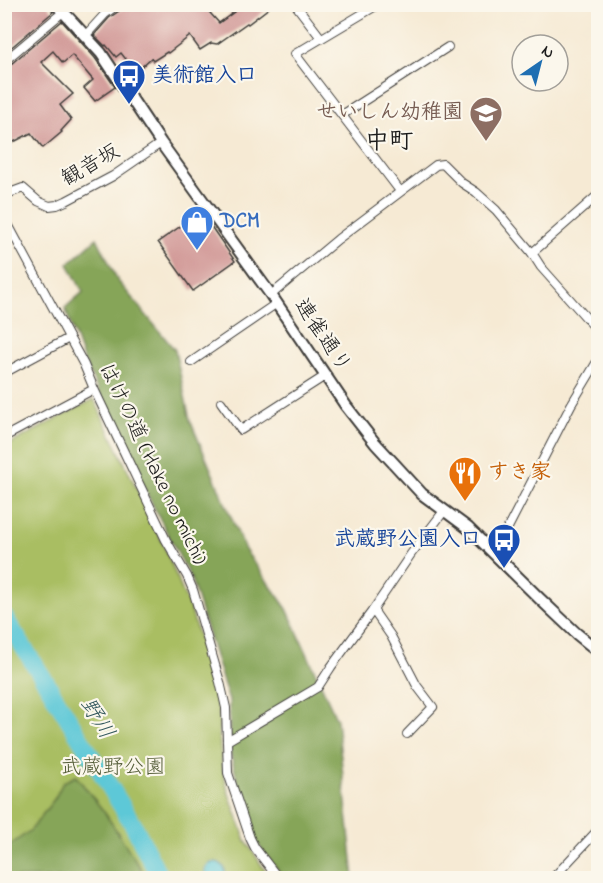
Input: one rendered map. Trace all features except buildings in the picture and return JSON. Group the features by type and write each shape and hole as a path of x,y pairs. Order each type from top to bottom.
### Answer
{"main road":[{"name":"連雀通り","path":"59,8 101,53 161,143 274,299 346,406 375,443 422,494 468,528 577,634 597,645"}],"street":[{"path":"85,36 105,14 118,4"},
{"path":"296,4 321,38"},
{"path":"379,4 295,54 400,191"},
{"path":"4,56 7,59 59,8"},
{"path":"342,116 448,47"},
{"name":"観音坂","path":"4,195 23,188 38,201 49,206 57,205 113,176 161,143"},
{"path":"191,362 274,299 338,239 436,165 443,164 462,183 496,210 541,267 598,331"},
{"path":"531,253 598,195"},
{"name":"はけの道 (Hake no michi)","path":"4,217 84,365 166,540 193,590 226,708 228,773 250,838 278,879"},
{"path":"4,373 69,338"},
{"path":"495,554 571,405 598,360"},
{"path":"221,402 241,430 325,376"},
{"path":"4,437 94,389"},
{"path":"227,741 318,687 411,554 444,511"},
{"path":"373,610 391,636 417,686 433,708 407,734"},
{"path":"553,879 598,830"}],"green space":[{"path":"97,238 118,281 175,350 190,420 245,550 287,609 337,720 354,878 282,878 252,837 230,752 229,701 191,579 139,478 83,359 65,308 83,292 68,264"},
{"name":"武蔵野公園","path":"94,399 163,544 192,614 215,691 222,765 228,791 246,841 270,878 5,878 4,447"},
{"path":"76,776 105,813 147,878 5,878 5,849 31,830 55,798 63,782"}],"water":[{"path":"216,862 224,868 224,877 207,878 206,867"}],"waterway":[{"name":"野川","path":"4,617 134,826 160,878"}],"place":[{"name":"美術館入口","path":"129,105"},
{"name":"せいしん幼稚園","path":"486,142"},
{"name":"DCM","path":"197,251"},
{"name":"すき家","path":"465,502"},
{"name":"武蔵野公園入口","path":"504,569"}],"district":[{"name":"中町","path":"389,142"}]}
